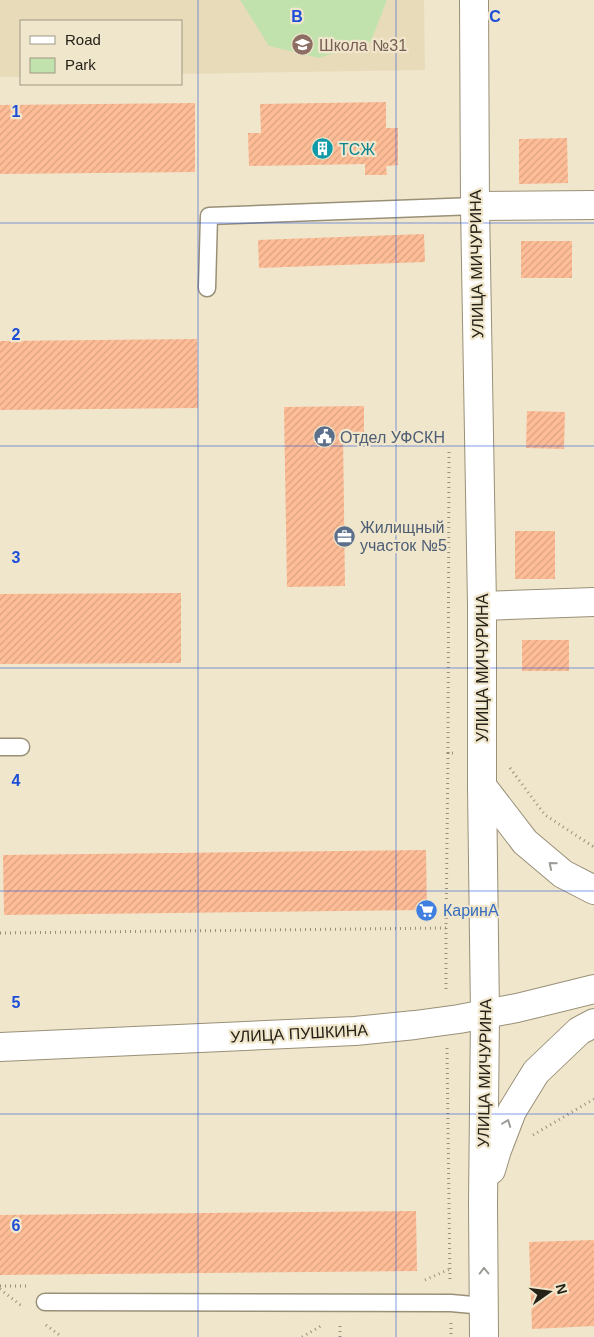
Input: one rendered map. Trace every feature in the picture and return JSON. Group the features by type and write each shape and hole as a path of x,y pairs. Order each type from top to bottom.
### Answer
{"street":[{"name":"УЛИЦА МИЧУРИНА","path":"474,0 475,206 482,606 485,1014 482,1203 484,1337"},
{"path":"475,206 594,206"},
{"path":"482,606 594,602"},
{"path":"482,786 525,842 563,874 594,890"},
{"name":"УЛИЦА ПУШКИНА","path":"0,1048 355,1030 415,1025 517,1008 594,989"},
{"path":"482,1203 497,1150 512,1111 536,1072 579,1031 594,1023"}],"lane":[{"path":"207,288 209,216 475,206"},
{"path":"0,747 21,747"},
{"path":"45,1302 450,1303 484,1306"}],"path":[{"path":"451,1337 446,1021 448,753 499,754 546,816 594,848"},
{"path":"0,932 446,928"},
{"path":"532,1136 594,1099"}],"shaded area":[{"name":"Школа №31","path":"0,0 424,0 425,70 182,74 182,20 20,20 20,77 0,77"}],"green space":[{"path":"240,0 387,0 371,41 319,58 269,46"}],"building":[{"name":"ТСЖ","path":"386,102 386,128 398,128 398,165 386,166 387,175 365,175 365,164 249,166 248,133 261,133 260,104"},
{"path":"195,103 195,172 0,174 0,105"},
{"path":"567,138 568,183 519,184 519,139"},
{"path":"424,234 425,262 259,268 258,240"},
{"path":"521,241 572,241 572,278 521,278"},
{"path":"197,339 198,408 0,410 0,341"},
{"path":"364,406 364,432 343,432 345,586 287,587 284,407"},
{"path":"527,411 565,412 564,449 526,448"},
{"path":"515,531 555,531 555,579 515,579"},
{"path":"181,593 181,663 0,664 0,594"},
{"path":"522,640 569,640 569,671 522,671"},
{"path":"426,850 427,910 4,915 3,855"},
{"path":"416,1211 417,1271 0,1275 0,1215"},
{"path":"594,1240 594,1326 532,1329 529,1242"}],"place":[{"name":"Школа №31","path":"303,45"},
{"name":"ТСЖ","path":"323,149"},
{"name":"Отдел УФСКН","path":"324,437"},
{"name":"Жилищный участок №5","path":"344,536"},
{"name":"КаринА","path":"427,910"}]}
